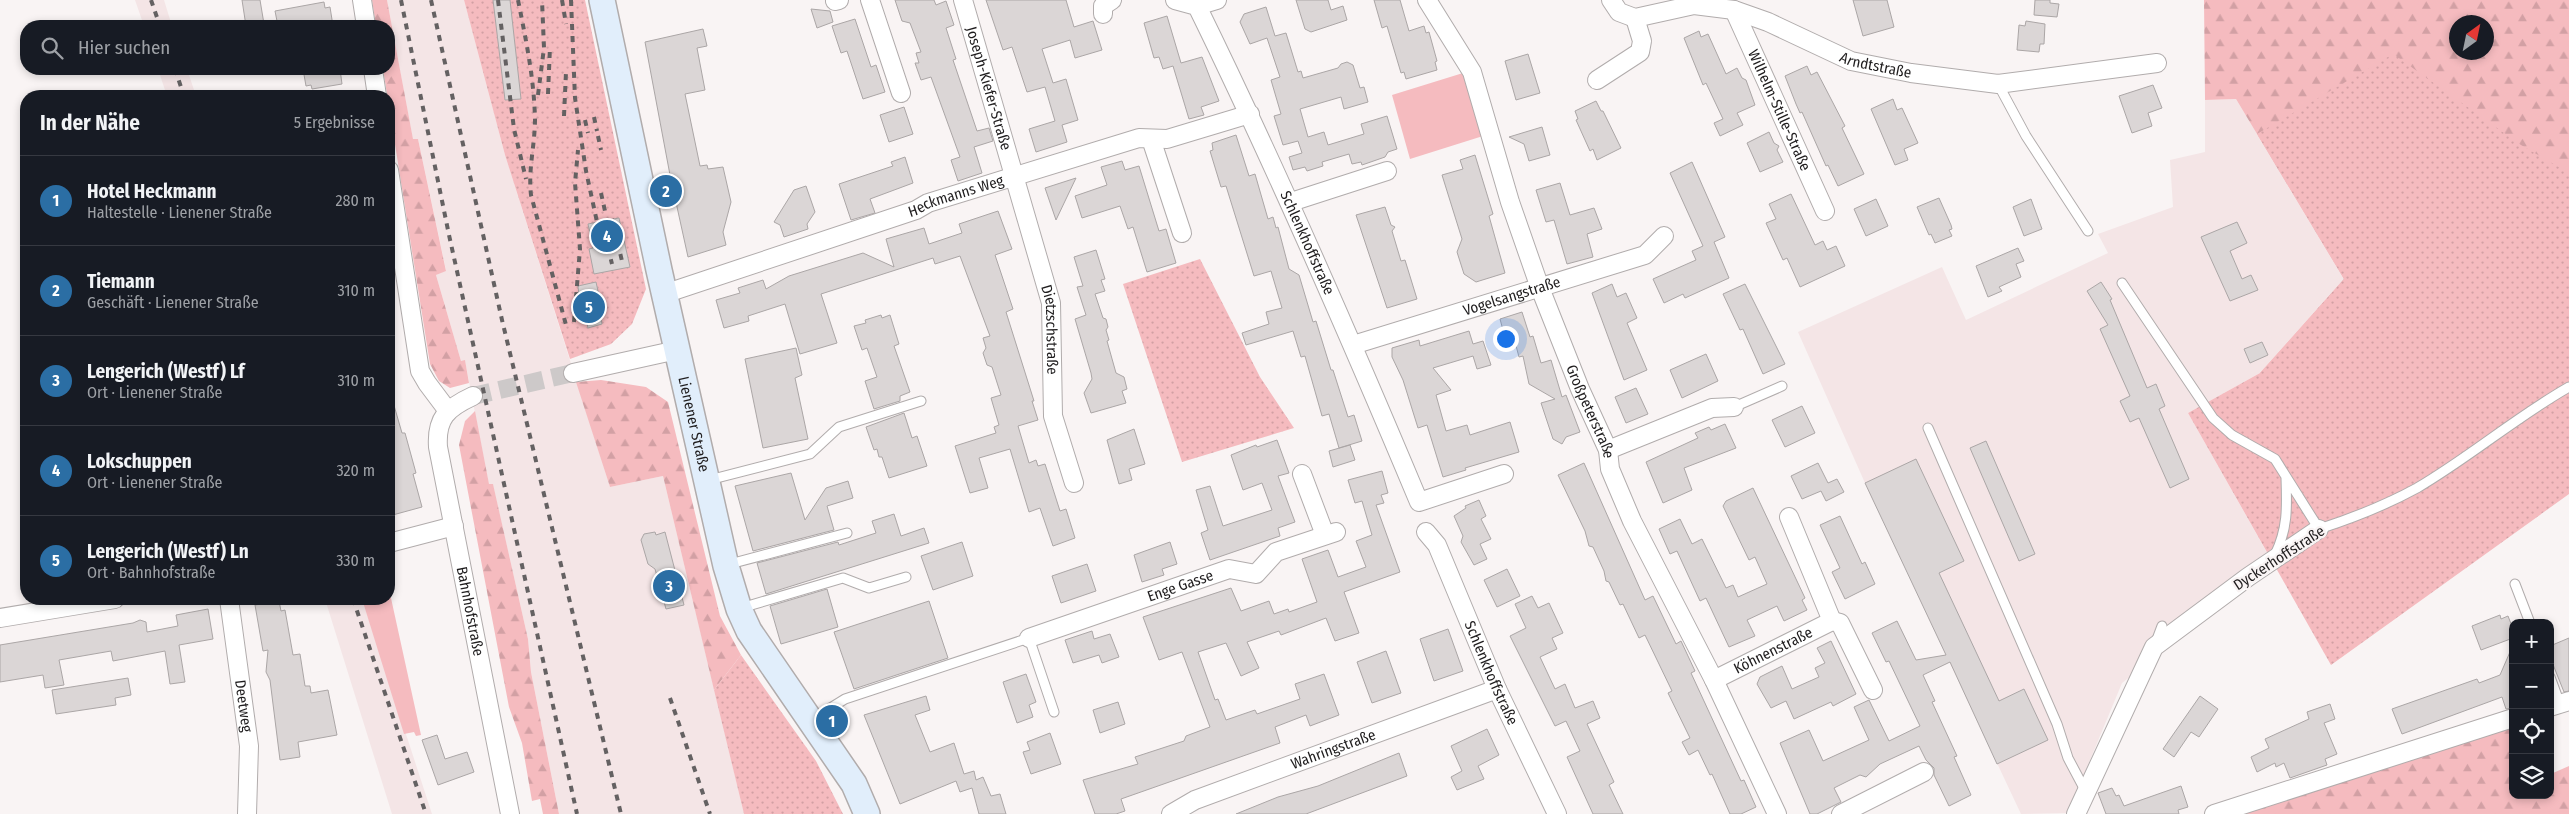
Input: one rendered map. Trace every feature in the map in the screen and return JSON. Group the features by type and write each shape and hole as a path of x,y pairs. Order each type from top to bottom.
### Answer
{"street":[{"path":"362,0 365,20"},
{"name":"Lienener Straße","path":"602,0 664,294 726,566 738,609 760,651 811,720 854,784 868,814"},
{"path":"870,0 901,93"},
{"name":"Joseph-Kiefer-Straße","path":"963,0 1013,178"},
{"path":"1175,0 1197,6 1217,0"},
{"name":"Großpeterstraße","path":"1427,0 1472,72 1510,202 1540,288 1580,389 1608,450 1610,469 1632,521 1714,680 1777,814"},
{"path":"1597,80 1640,52 1642,41 1635,18 1619,12 1611,0"},
{"name":"Arndtstraße","path":"1635,18 1694,5 1734,10 1768,22 1851,61 1910,73 1998,84 2157,63"},
{"name":"Schlenkhoffstraße","path":"1197,6 1291,202 1419,502 1504,474"},
{"name":"Wilhelm-Stille-Straße","path":"1734,10 1825,211"},
{"path":"374,75 376,90"},
{"name":"Heckmanns Weg","path":"664,294 916,210 928,204 1139,138 1167,139 1250,114"},
{"path":"1151,139 1182,233"},
{"path":"1291,202 1388,171"},
{"name":"Dietzschstraße","path":"1013,178 1051,302 1053,416 1074,483"},
{"path":"395,209 420,371 427,384 448,411 473,396"},
{"name":"Vogelsangstraße","path":"1353,345 1644,256 1664,236"},
{"path":"573,373 677,350"},
{"path":"1608,450 1712,408 1734,407"},
{"name":"Bahnhofstraße","path":"448,411 437,430 510,814"},
{"name":"Enge Gasse","path":"1029,638 1229,569 1256,574 1276,552 1330,534 1302,474"},
{"path":"1789,517 1832,621 1840,623 1873,690"},
{"path":"395,541 454,526"},
{"name":"Dyckerhoffstraße","path":"2076,814 2154,647 2273,560 2319,529"},
{"name":"Schlenkhoffstraße","path":"1426,532 1437,545 1498,689 1557,814"},
{"path":"0,618 79,605"},
{"name":"Deetweg","path":"230,605 249,746 247,814"},
{"name":"Köhnenstraße","path":"1714,680 1832,621"},
{"name":"Wahringstraße","path":"1171,814 1195,800 1498,689"},
{"path":"2214,814 2509,719"},
{"path":"1841,814 1924,772"}],"lane":[{"path":"1998,84 2026,136 2088,232"},
{"path":"2122,283 2213,418 2232,435 2275,459 2319,529"},
{"path":"1734,407 1782,386"},
{"name":"Dyckerhoffstraße","path":"2319,529 2358,517 2416,488 2541,403 2569,387"},
{"path":"707,480 810,454 839,426 921,401"},
{"path":"1928,428 2057,724 2068,758 2086,793"},
{"path":"2273,560 2284,537 2287,513 2286,476"},
{"path":"726,566 847,532"},
{"path":"738,609 843,578 869,588 906,578"},
{"path":"2515,584 2528,619"},
{"path":"2154,647 2162,626"},
{"path":"1029,638 1054,712"},
{"name":"Enge Gasse","path":"811,720 845,699 1029,638"},
{"path":"2554,688 2560,704"}],"shaded area":[{"path":"135,0 164,0 170,20 142,20"},
{"path":"387,0 464,0 505,155 610,487 663,476 744,814 559,814 531,672 528,639 493,485 489,485 465,361 461,361 436,275 446,270 418,139 413,140 395,43 395,20 391,20"},
{"path":"160,75 189,75 194,90 165,90"},
{"path":"2236,99 2344,279 2260,373 2188,413 2274,565 2122,683 2068,813 2021,814 1865,483 1798,332 1942,267 1966,320 2108,253 2098,234 2173,207 2170,160 2205,152 2205,100"},
{"path":"327,605 364,605 432,814 392,814"}],"green space":[{"path":"372,0 387,0 391,20 375,20"},
{"path":"464,0 585,0 646,289 632,324 611,344 570,359 505,155"},
{"path":"2204,0 2569,0 2569,418 2260,373 2344,279 2236,99 2205,100"},
{"path":"395,43 413,139 418,139 446,271 436,275 461,361 465,360 469,383 450,388 439,381 430,364 395,144 395,90 386,90 384,75 395,75"},
{"path":"2393,54 2521,145 2569,173 2569,494 2331,665 2188,413 2260,373 2344,279 2257,134"},
{"path":"1463,73 1483,136 1410,159 1392,95"},
{"path":"1200,259 1260,377 1294,428 1182,462 1123,284"},
{"path":"601,380 646,387 668,402 720,616 741,655 714,690 663,476 610,487 576,382"},
{"path":"475,411 489,484 493,484 528,639 531,672 559,814 543,814 540,799 532,801 522,743 509,707 459,445 465,421"},
{"path":"364,605 393,605 421,735 416,736 414,732 404,734"},
{"path":"741,655 816,761 843,814 744,814 714,690"},
{"path":"2509,728 2509,799 2554,799 2554,773 2569,766 2569,814 2239,814"}],"building":[{"path":"242,0 260,0 263,20 245,20"},
{"path":"493,0 510,0 521,99 505,100"},
{"path":"895,0 934,0 936,5 946,1 954,25 946,28 956,59 953,60 977,131 989,128 993,141 974,147 982,173 958,181 951,160 960,157 931,77 921,80 915,63 919,63 916,53 921,52 910,23 902,21"},
{"path":"986,0 1066,0 1074,27 1093,21 1102,50 1075,58 1070,40 1042,49 1053,83 1066,79 1078,120 1062,125 1067,142 1036,152 1029,129 1055,121 1045,87 1027,92 1012,47 1003,50"},
{"path":"1296,0 1328,0 1331,10 1343,6 1347,20 1311,32 1305,29"},
{"path":"1374,0 1400,0 1409,31 1424,26 1426,33 1429,32 1437,61 1435,62 1437,70 1406,79 1404,72 1401,73 1387,26 1382,28"},
{"path":"1853,0 1887,0 1894,27 1863,36"},
{"path":"2035,0 2050,0 2050,3 2059,4 2057,17 2034,15"},
{"path":"324,2 325,8 330,7 332,20 277,20 275,11"},
{"path":"1266,7 1275,36 1286,33 1298,72 1301,71 1303,78 1338,68 1341,64 1347,62 1353,65 1360,88 1364,87 1368,102 1344,109 1341,97 1300,109 1308,137 1324,132 1328,145 1364,134 1361,124 1387,116 1397,149 1388,152 1385,157 1362,165 1361,162 1352,164 1349,154 1322,162 1323,166 1307,171 1305,167 1293,170 1289,157 1302,153 1298,141 1283,145 1274,116 1281,114 1271,80 1280,77 1267,38 1250,44 1240,22 1244,14"},
{"path":"811,9 830,11 833,22 817,28"},
{"path":"1167,16 1181,63 1202,57 1219,101 1201,107 1204,115 1189,119 1173,66 1163,69 1159,57 1154,58 1144,23"},
{"path":"855,19 871,67 876,65 885,92 863,99 847,51 841,53 832,26"},
{"path":"2026,21 2045,24 2044,44 2040,44 2039,52 2017,50 2019,25 2025,26"},
{"path":"703,29 707,46 697,48 705,90 685,94 700,166 707,165 708,169 723,167 731,202 723,232 726,245 688,257 670,175 645,42"},
{"path":"1699,31 1701,37 1708,34 1726,74 1737,68 1742,78 1746,80 1755,105 1737,113 1743,125 1720,136 1714,123 1723,119 1706,83 1703,85 1684,38"},
{"path":"1528,54 1540,93 1516,100 1505,61"},
{"path":"1807,66 1811,75 1817,72 1845,126 1842,128 1864,174 1838,186 1828,165 1826,166 1802,112 1800,113 1785,76"},
{"path":"304,75 341,75 342,84 312,89 311,85 306,86"},
{"path":"2153,85 2162,108 2148,113 2152,126 2132,133 2119,96"},
{"path":"1893,99 1897,110 1902,108 1918,143 1904,149 1908,160 1895,165 1871,109"},
{"path":"1596,101 1621,148 1597,160 1593,149 1590,151 1576,120 1578,119 1575,111"},
{"path":"904,107 913,134 889,142 880,115"},
{"path":"1542,127 1550,155 1529,161 1524,144 1509,137"},
{"path":"1769,132 1774,143 1779,146 1777,150 1783,162 1760,172 1747,143"},
{"path":"1236,135 1249,176 1255,174 1268,219 1273,217 1276,228 1278,227 1289,269 1299,275 1313,322 1316,321 1348,417 1354,415 1362,441 1339,448 1329,414 1322,416 1305,356 1301,357 1293,331 1246,345 1242,333 1269,324 1266,312 1282,308 1271,271 1254,276 1226,186 1221,187 1210,151 1213,150 1212,143"},
{"path":"1475,155 1493,214 1489,216 1505,273 1476,282 1464,274 1457,252 1462,239 1442,175 1463,169 1460,160"},
{"path":"905,157 913,183 870,199 875,213 851,220 839,184 893,166 891,162"},
{"path":"1122,161 1125,170 1139,166 1159,231 1166,229 1176,263 1147,272 1133,227 1128,229 1120,206 1082,218 1075,196 1107,185 1101,167"},
{"path":"1692,162 1725,237 1714,242 1729,278 1685,298 1683,294 1664,303 1653,279 1696,260 1692,251 1703,246 1670,173"},
{"path":"1076,178 1056,220 1045,188"},
{"path":"1560,183 1570,215 1594,208 1602,229 1587,234 1593,257 1567,264 1554,220 1546,222 1536,190"},
{"path":"806,186 815,212 807,224 808,229 784,237 780,225 774,222 794,190"},
{"path":"1791,194 1815,245 1823,241 1827,250 1836,246 1845,266 1800,287 1787,258 1783,260 1766,223 1776,219 1769,204"},
{"path":"1939,198 1951,225 1952,229 1949,230 1952,236 1935,243 1931,234 1929,235 1917,207"},
{"path":"1876,199 1888,226 1866,236 1854,209"},
{"path":"2031,199 2042,229 2024,236 2013,207"},
{"path":"1385,207 1391,225 1395,227 1392,231 1401,261 1405,260 1417,299 1387,308 1356,215"},
{"path":"998,211 1012,249 995,255 1013,309 1006,312 1034,401 1032,401 1038,420 1018,426 1029,463 1036,460 1038,466 1045,464 1060,511 1066,509 1075,538 1053,546 1040,508 1029,512 1010,449 979,458 988,488 970,493 955,446 996,433 994,427 999,425 991,398 1001,395 992,367 987,365 983,353 986,348 983,338 990,336 960,256 935,264 933,258 821,294 837,343 800,354 785,304 748,316 749,321 724,328 716,300 740,293 738,288 763,280 766,289 789,276 863,253 894,267 886,239 924,228 929,244 962,233 959,224"},
{"path":"619,218 630,267 594,274 589,249 593,248 588,224"},
{"path":"2237,222 2247,243 2230,251 2242,279 2251,275 2258,290 2230,301 2201,237"},
{"path":"2018,248 2024,261 2016,264 2021,277 1999,287 2002,291 1988,297 1976,266"},
{"path":"1096,250 1105,279 1101,280 1105,291 1095,294 1103,318 1106,319 1108,327 1106,330 1109,340 1107,341 1116,373 1124,377 1127,389 1122,391 1126,403 1091,413 1084,393 1092,379 1091,373 1075,319 1086,315 1077,287 1083,286 1074,257"},
{"path":"596,282 600,300 597,301 602,324 588,328 585,315 581,313 578,286"},
{"path":"2101,282 2112,299 2110,300 2147,388 2156,384 2165,406 2159,409 2189,479 2170,488 2139,418 2130,422 2120,401 2130,396 2100,329 2108,325 2087,291"},
{"path":"1612,284 1617,297 1626,293 1637,318 1627,323 1647,370 1624,380 1592,293"},
{"path":"1745,284 1785,364 1763,374 1743,329 1740,330 1723,294"},
{"path":"1522,312 1530,337 1533,336 1541,363 1551,360 1562,397 1566,395 1580,432 1566,437 1562,444 1553,439 1541,403 1555,399 1529,384 1523,356 1519,357 1515,342 1507,345 1500,319"},
{"path":"881,315 882,318 890,315 899,344 894,346 910,392 900,396 900,401 874,409 865,381 877,377 867,348 862,350 854,326 866,323 865,320"},
{"path":"1469,331 1473,344 1483,341 1491,365 1477,369 1473,356 1433,368 1451,390 1436,395 1446,431 1467,425 1470,435 1510,422 1519,452 1465,468 1466,470 1443,477 1427,425 1418,428 1403,380 1392,357 1392,348 1419,340 1420,346"},
{"path":"2262,342 2268,355 2250,363 2244,349"},
{"path":"796,348 802,375 795,378 808,439 763,448 745,359"},
{"path":"1706,354 1718,381 1682,398 1670,370"},
{"path":"1636,388 1648,414 1626,423 1615,397"},
{"path":"1802,406 1815,433 1785,447 1772,420"},
{"path":"395,409 402,433 405,433 416,473 413,474 422,507 395,514"},
{"path":"904,413 912,438 917,436 927,466 889,478 882,457 879,457 877,449 874,450 866,427"},
{"path":"1725,424 1736,448 1684,468 1692,490 1663,503 1646,462 1698,438 1695,433 1709,427 1711,430"},
{"path":"1134,429 1145,464 1129,469 1132,480 1119,484 1107,440"},
{"path":"1277,440 1289,473 1278,476 1295,522 1278,528 1280,536 1210,560 1201,533 1208,530 1196,490 1210,486 1223,526 1272,510 1262,483 1243,490 1231,455 1256,445 1257,447"},
{"path":"1986,441 2035,554 2019,561 1970,448"},
{"path":"1350,445 1355,460 1333,467 1329,451"},
{"path":"1916,459 1964,561 1939,573 1999,701 2024,689 2048,740 1997,764 1950,662 1923,675 1935,701 1932,702 1957,756 1954,757 1971,795 1949,806 1934,775 1934,768 1926,760 1919,746 1880,764 1866,777 1860,775 1834,788 1841,802 1817,814 1810,814 1780,743 1809,730 1823,761 1869,740 1854,707 1869,700 1889,741 1920,726 1889,661 1886,662 1872,633 1897,621 1916,660 1946,655 1865,483"},
{"path":"1584,463 1645,600 1653,596 1676,644 1681,641 1695,671 1691,673 1741,781 1744,780 1756,807 1741,814 1730,814 1712,774 1710,775 1698,750 1689,755 1682,742 1690,738 1668,693 1672,691 1645,635 1639,638 1623,604 1620,605 1609,582 1606,581 1604,571 1593,547 1589,546 1585,531 1558,475"},
{"path":"1818,463 1828,483 1837,479 1844,492 1826,501 1821,491 1802,499 1791,476"},
{"path":"1382,471 1388,493 1381,495 1384,503 1376,505 1400,572 1344,592 1359,633 1335,641 1326,618 1281,635 1279,631 1247,642 1259,668 1241,676 1226,643 1198,652 1215,700 1218,699 1226,720 1255,710 1257,714 1300,699 1295,684 1324,674 1339,715 1310,726 1306,715 1275,727 1280,743 1121,799 1125,811 1116,814 1095,814 1083,780 1138,764 1135,757 1184,741 1186,736 1210,727 1182,652 1159,660 1143,617 1231,588 1241,611 1269,601 1274,614 1288,609 1289,612 1317,602 1302,559 1328,550 1338,577 1366,567 1356,541 1372,535 1362,501 1355,503 1348,480"},
{"path":"791,473 805,520 826,488 848,481 853,498 827,506 834,530 753,551 735,486"},
{"path":"1753,488 1805,598 1802,600 1807,610 1784,621 1777,606 1747,620 1755,636 1729,647 1706,598 1700,601 1677,551 1670,554 1659,529 1680,519 1692,544 1702,539 1726,588 1733,585 1738,597 1767,584 1755,557 1749,560 1723,506 1726,501"},
{"path":"1479,500 1486,516 1481,519 1491,539 1480,544 1487,559 1474,565 1461,542 1463,536 1454,516 1466,508 1465,506"},
{"path":"894,514 901,536 924,528 929,543 766,594 757,563 838,542 839,545 876,533 872,521"},
{"path":"1840,516 1862,564 1865,562 1875,584 1845,599 1832,572 1840,568 1820,525"},
{"path":"655,532 656,535 665,532 684,605 666,609 655,569 648,564 641,540 644,534"},
{"path":"962,542 973,576 933,590 921,556"},
{"path":"1170,542 1177,564 1162,569 1164,575 1142,582 1134,555"},
{"path":"1087,564 1096,591 1061,603 1052,576"},
{"path":"1507,569 1520,596 1497,607 1484,580"},
{"path":"827,589 838,627 781,644 770,606"},
{"path":"1532,596 1538,608 1549,603 1563,633 1552,638 1557,649 1540,657 1555,689 1565,684 1575,708 1593,701 1600,718 1587,724 1614,782 1609,785 1623,814 1593,814 1567,757 1580,751 1566,721 1555,726 1510,636 1526,628 1515,604"},
{"path":"929,601 948,658 854,689 834,632"},
{"path":"255,605 280,605 281,611 285,610 293,655 300,654 305,686 310,686 311,693 328,690 337,735 298,742 300,757 280,760 270,680 266,672 268,650 263,651"},
{"path":"208,609 213,639 179,645 185,682 170,684 165,651 113,661 111,651 59,660 64,685 45,688 43,675 0,682 0,645 133,623 140,620 146,622 147,632 178,626 176,615"},
{"path":"2500,615 2501,619 2508,616 2509,640 2481,650 2472,626"},
{"path":"1448,629 1463,671 1434,681 1420,639"},
{"path":"1092,631 1094,639 1110,634 1119,657 1102,663 1099,655 1073,663 1065,640"},
{"path":"2569,638 2569,691 2564,692 2554,667 2554,644"},
{"path":"1831,641 1856,694 1833,706 1831,702 1794,719 1786,701 1771,708 1757,684 1760,677 1782,666 1792,689 1819,677 1815,668 1825,663 1817,648"},
{"path":"1386,651 1401,693 1372,703 1357,662"},
{"path":"2509,654 2509,709 2506,709 2502,697 2402,734 2392,709 2477,679 2479,683 2500,675"},
{"path":"1026,674 1036,702 1029,705 1033,717 1017,723 1003,682"},
{"path":"128,678 131,695 115,698 116,705 56,714 52,690"},
{"path":"926,696 930,710 915,715 930,752 954,743 964,774 974,771 976,780 983,777 991,796 1000,794 1006,814 979,814 972,788 960,792 956,781 900,804 864,715"},
{"path":"2200,696 2218,709 2199,737 2191,732 2174,757 2163,749"},
{"path":"1118,702 1125,724 1100,733 1093,710"},
{"path":"2330,704 2335,719 2324,723 2337,754 2325,759 2327,765 2290,778 2284,763 2276,767 2275,763 2257,772 2251,757 2269,748 2265,739 2309,719 2307,712"},
{"path":"1487,729 1499,755 1478,766 1484,779 1457,790 1451,777 1462,771 1451,746"},
{"path":"1050,733 1061,764 1031,774 1023,752 1030,750 1027,742"},
{"path":"437,735 445,759 467,752 474,772 438,785 422,740"},
{"path":"1399,753 1407,776 1306,814 1236,814 1278,797 1318,786"},
{"path":"2181,786 2188,807 2178,810 2179,814 2106,814 2098,793 2112,788 2116,796 2119,795 2124,806"}],"tunnel":[{"path":"473,396 573,373"}],"railway":[{"path":"151,0 158,20"},
{"path":"401,0 449,235 577,814"},
{"path":"431,0 502,320 621,814"},
{"path":"498,0 514,129 526,179"},
{"path":"518,0 533,89 535,129 530,176 531,195 566,325"},
{"path":"538,95 544,48 542,0"},
{"path":"562,0 566,24"},
{"path":"571,0 575,98 586,171 602,245"},
{"path":"548,94 550,47"},
{"path":"564,116 566,72"},
{"path":"177,75 182,90"},
{"path":"594,117 597,131"},
{"path":"585,120 588,133"},
{"path":"598,136 601,150"},
{"path":"574,322 580,249 575,183 578,150"},
{"path":"601,193 605,211"},
{"path":"612,219 622,261"},
{"path":"605,236 612,264"},
{"path":"355,605 426,814"},
{"path":"670,698 710,814"}],"place":[{"name":"Tiemann","path":"666,191"},
{"name":"Lokschuppen","path":"607,236"},
{"name":"Lengerich (Westf) Ln","path":"589,307"},
{"name":"Lengerich (Westf) Lf","path":"669,586"},
{"name":"Hotel Heckmann","path":"832,721"}]}
